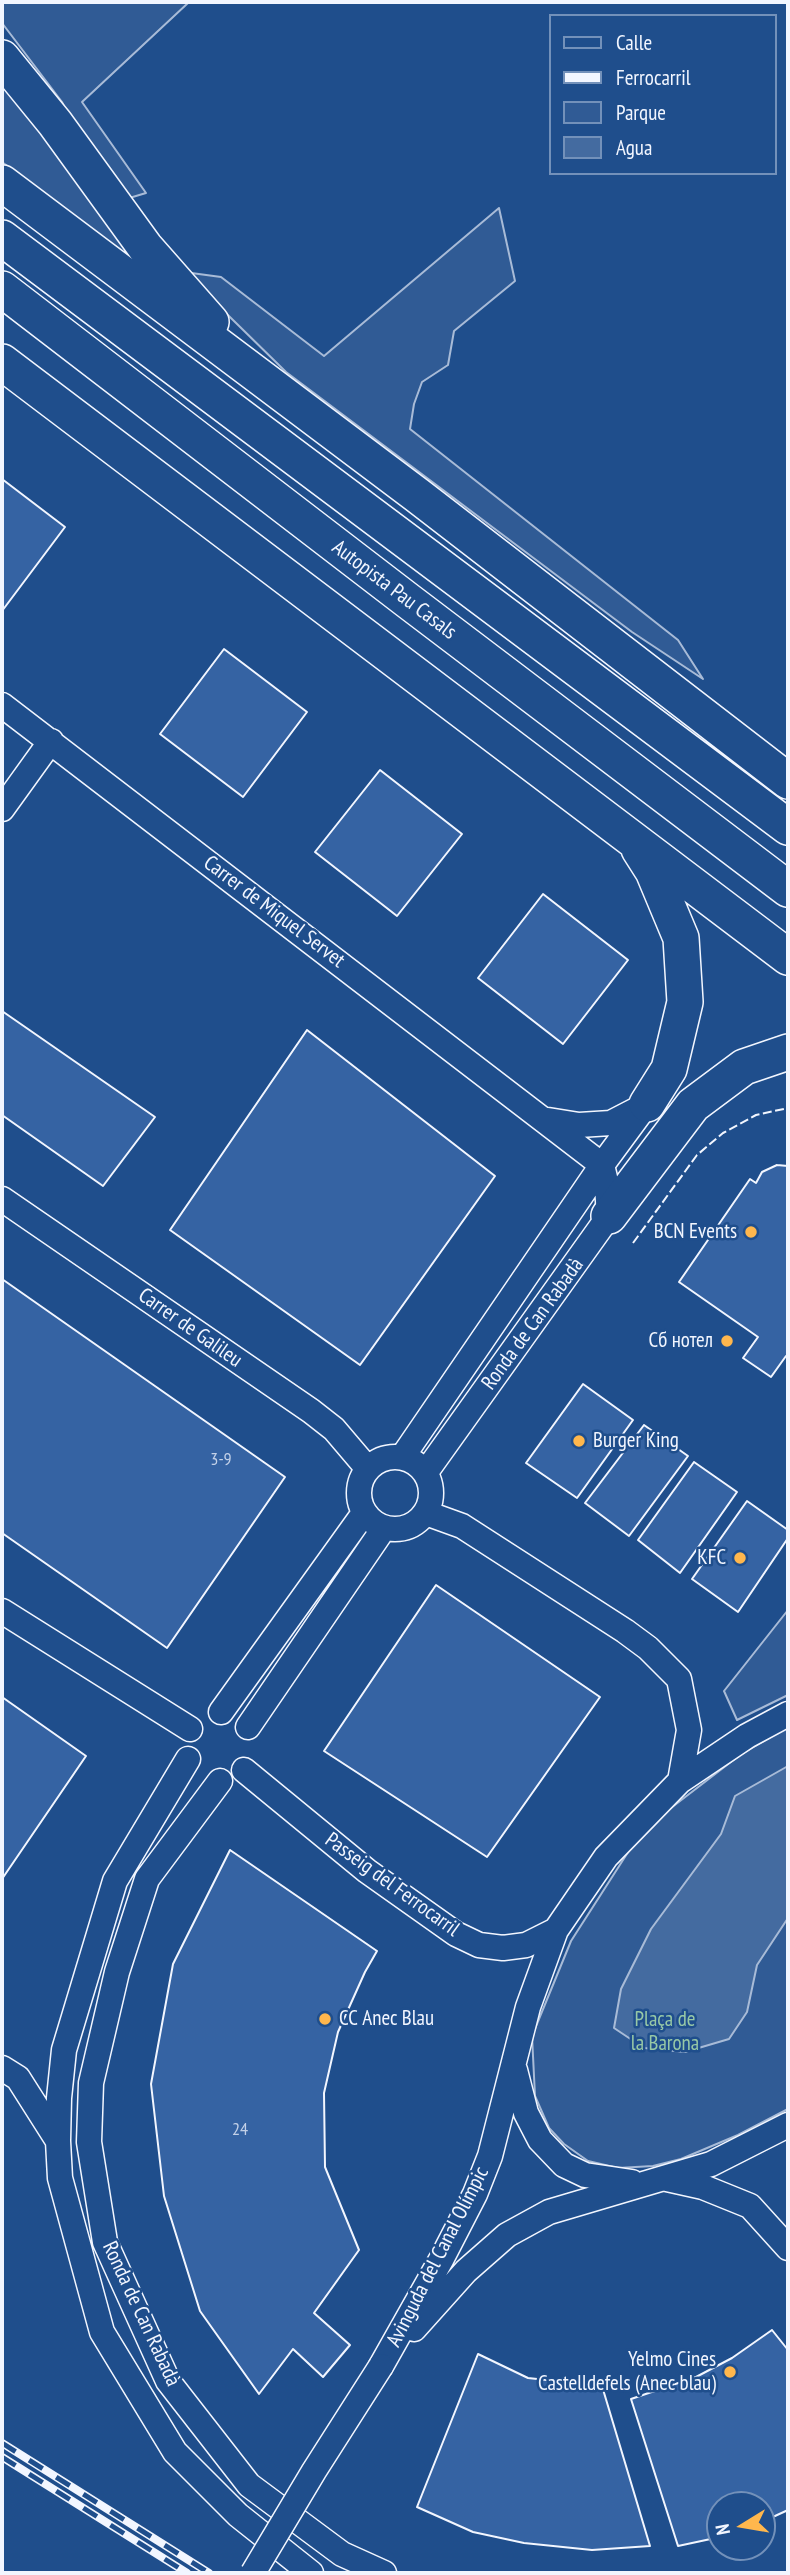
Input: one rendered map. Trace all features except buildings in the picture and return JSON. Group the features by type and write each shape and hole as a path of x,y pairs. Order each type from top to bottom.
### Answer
{"highway":[{"path":"2,58 55,123 145,247 260,377"},
{"path":"2,183 788,781"},
{"path":"2,238 788,827"},
{"name":"Autopista Pau Casals","path":"2,289 788,889"},
{"path":"2,362 788,957"},
{"path":"633,840 653,871 681,937 685,1002 669,1069 647,1104"},
{"path":"609,1216 693,1105 744,1067 788,1052"}],"street":[{"name":"Carrer de Miquel Servet","path":"4,713 51,741 602,1165"},
{"path":"2,809 51,741"},
{"name":"Carrer de Miquel Servet","path":"546,1120 579,1125 611,1123 647,1104"},
{"name":"Ronda de Can Rabadà","path":"403,1456 602,1165 647,1104"},
{"path":"602,1165 609,1216"},
{"name":"Carrer de Galileu","path":"2,1199 311,1411 334,1429 368,1469"},
{"name":"Ronda de Can Rabadà","path":"426,1472 609,1216"},
{"path":"403,1456 426,1472 432,1490 426,1513 405,1529 384,1528 364,1513 358,1493 368,1469 384,1457 403,1456"},
{"path":"221,1712 364,1513"},
{"path":"426,1513 462,1527 625,1631 648,1648 679,1679 689,1730 680,1781"},
{"path":"248,1727 384,1528"},
{"path":"2,1611 190,1729 206,1715 221,1712 237,1716 248,1727 254,1742 254,1753 244,1770"},
{"path":"788,1714 747,1736 680,1781 606,1857 556,1930 528,2007 514,2066 530,2122 540,2140 564,2165 584,2175 703,2187 750,2206 788,2248"},
{"name":"Ronda de Can Rabadà","path":"190,1729 186,1741 188,1759 115,1881 64,2050 58,2141 60,2178 102,2332 175,2452 238,2515 312,2573"},
{"path":"188,1759 198,1772 219,1781"},
{"name":"Ronda de Can Rabadà","path":"244,1770 231,1779 219,1781 147,1879 117,1972 91,2083 89,2142 106,2242 168,2381 249,2485 342,2554 384,2573"},
{"name":"Passeig del Ferrocarril","path":"244,1770 367,1871 456,1934 479,1945 503,1948 526,1945 556,1930"},
{"name":"Avinguda del Canal Olímpic","path":"253,2573 314,2470 381,2366 475,2194 490,2156 514,2066"},
{"path":"2,2068 18,2078 58,2141"},
{"path":"653,2181 710,2164 788,2125"},
{"name":"Avinguda del Canal Olímpic","path":"381,2366 466,2271 507,2235 549,2212 653,2181"}],"green space":[{"path":"2,2 188,3 82,102 146,193 126,199 79,138 62,102 2,23"},
{"path":"2,80 142,270 2,162"},
{"path":"499,208 515,281 454,331 448,365 422,382 414,404 410,429 678,640 703,679 632,632 286,372 184,272 221,277 324,356"},
{"path":"788,1610 788,1695 737,1720 724,1691"},
{"name":"Plaça de la Barona","path":"788,1727 788,2109 738,2135 681,2159 653,2166 618,2168 588,2161 564,2144 549,2128 535,2096 532,2036 571,1941 632,1846 667,1811 740,1755"}],"water":[{"path":"788,1766 788,1918 757,1965 747,2012 729,2039 685,2052 644,2048 614,2028 621,1989 651,1929 721,1834 735,1796"}],"railway":[{"path":"2,2443 209,2573"},
{"path":"2,2457 187,2573"}],"fence":[{"path":"633,1243 697,1155 723,1133 756,1115 788,1108"}],"place":[{"name":"BCN Events","path":"751,1232"},
{"name":"Сб нотел","path":"727,1341"},
{"name":"Burger King","path":"579,1441"},
{"name":"KFC","path":"740,1558"},
{"name":"CC Anec Blau","path":"325,2019"},
{"name":"Yelmo Cines Castelldefels (Anec blau)","path":"730,2372"}]}
